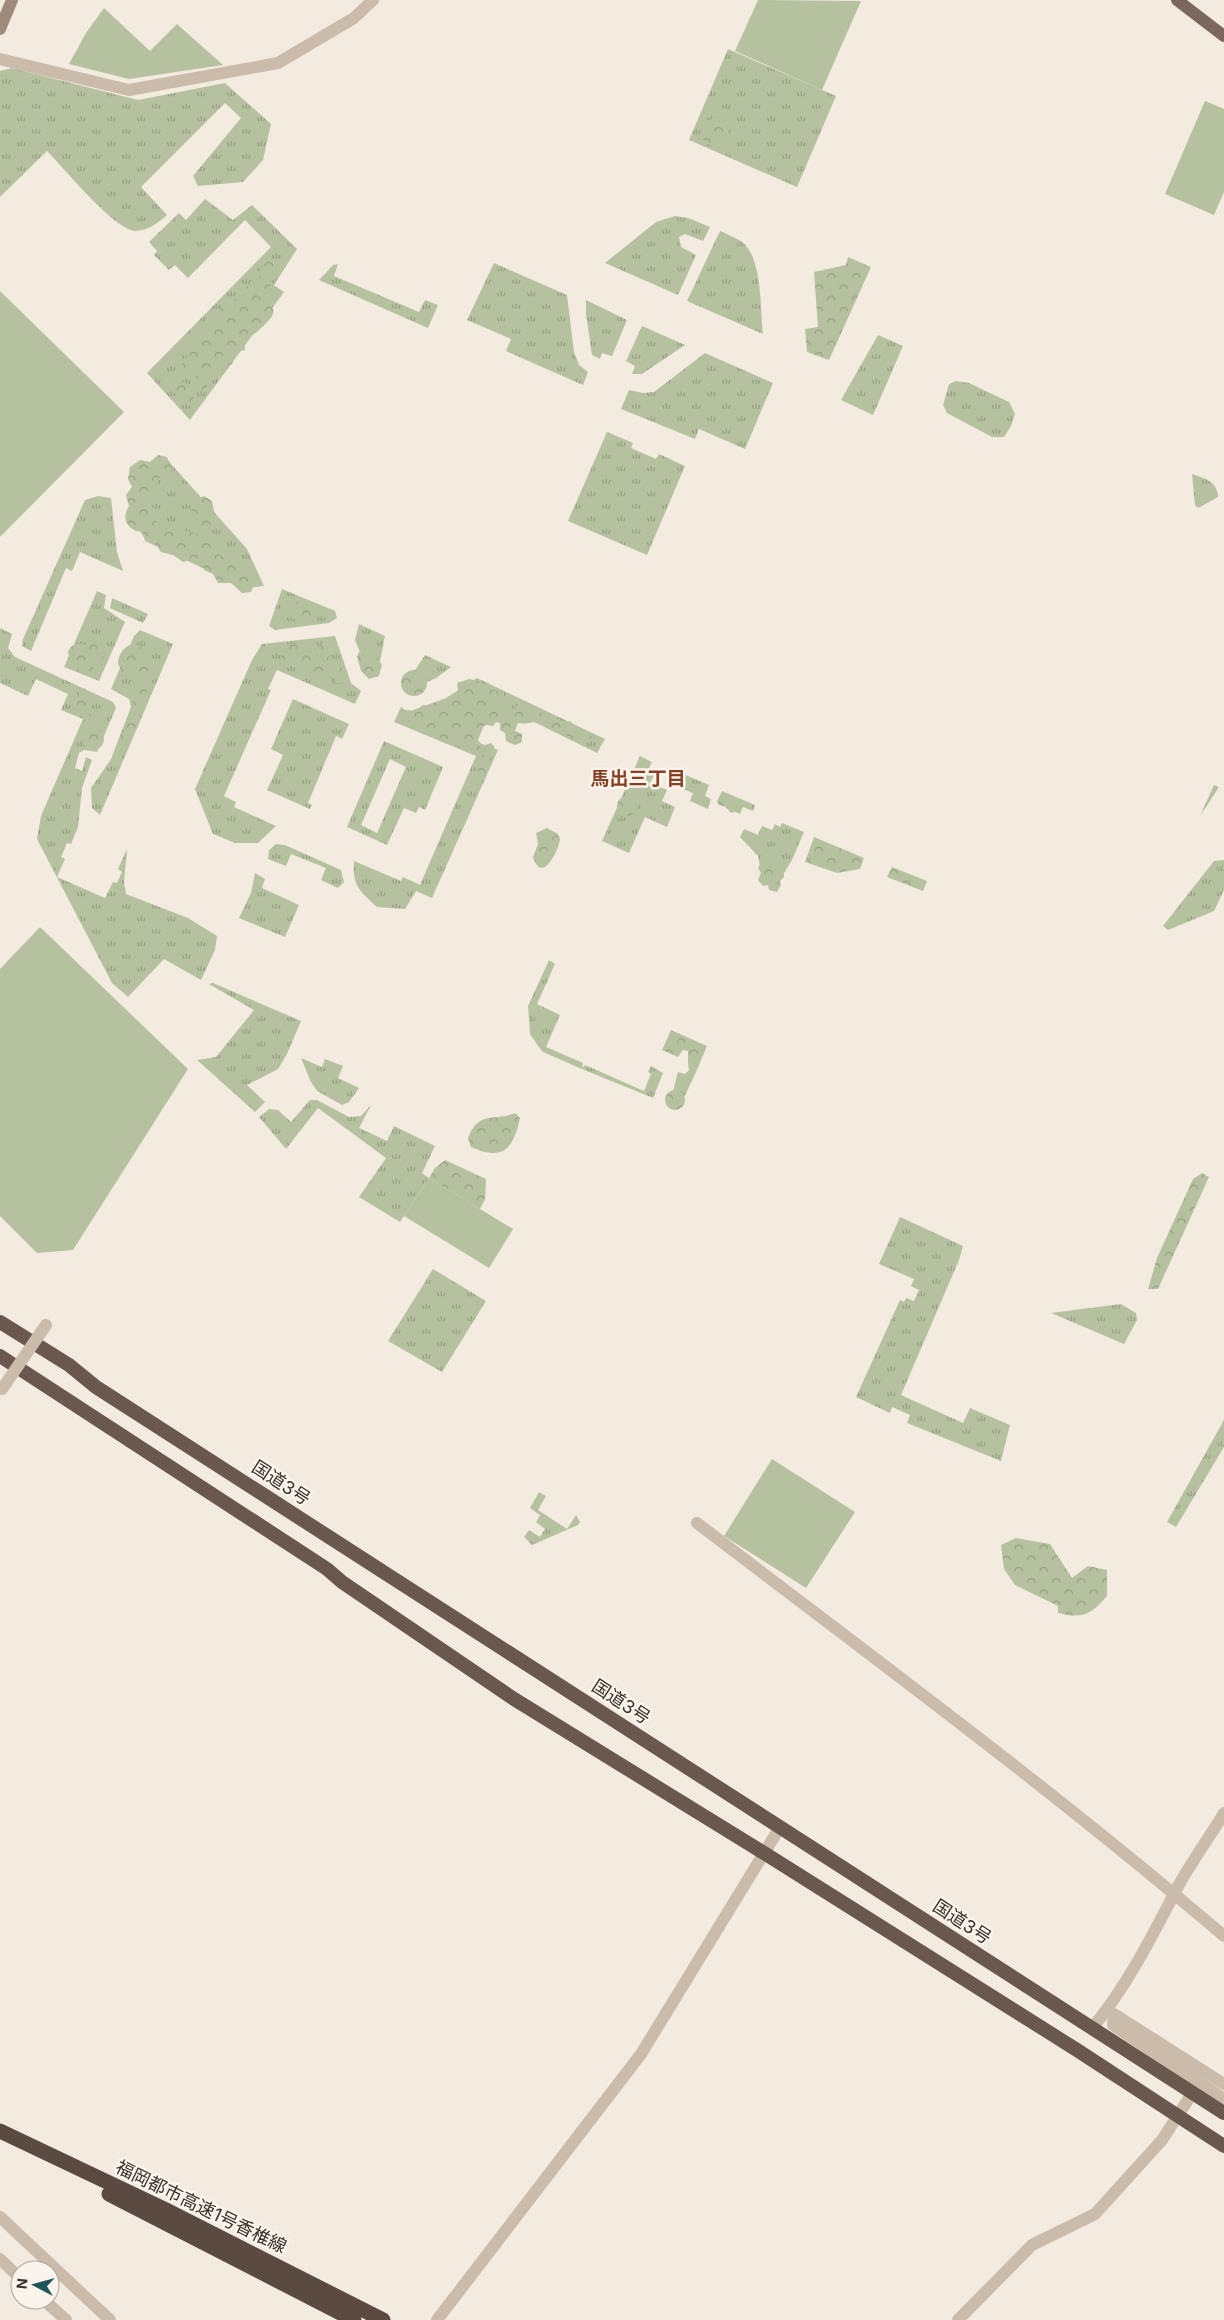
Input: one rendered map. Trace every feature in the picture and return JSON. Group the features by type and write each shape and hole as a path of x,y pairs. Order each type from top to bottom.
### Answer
{"highway":[{"name":"国道3号","path":"0,1322 70,1365 96,1387 1224,2113"},
{"path":"0,1356 326,1569 342,1582 514,1699 764,1853 1077,2050 1224,2146"},
{"name":"福岡都市高速1号香椎線","path":"0,2131 164,2208 383,2320"},
{"name":"福岡都市高速1号香椎線","path":"0,2140 240,2260 354,2320"}],"main road":[{"path":"0,29 12,0"},
{"path":"1177,0 1224,36"}],"street":[{"path":"0,59 129,90 278,63 354,18 373,0"},
{"path":"2,1389 46,1325"},
{"path":"697,1523 1026,1774 1174,1893 1224,1936"},
{"path":"1092,2028 1105,2013 1163,1919 1174,1893 1224,1813"},
{"path":"437,2320 641,2054 780,1826"},
{"path":"1224,2084 1114,2014 1113,2024 1224,2099"},
{"path":"958,2320 1032,2245 1095,2214 1162,2140 1176,2115 1193,2092"},
{"path":"0,2217 110,2320"},
{"path":"0,2260 10,2269"},
{"path":"55,2310 66,2320"}],"green space":[{"path":"758,0 861,1 822,90 735,51"},
{"path":"104,8 150,51 177,24 223,65 129,79 69,64 86,33"},
{"path":"728,49 836,96 797,187 689,140"},
{"path":"12,68 138,100 225,83 271,124 263,160 243,182 198,186 193,176 241,118 225,103 141,187 167,215 149,228 136,231 116,221 90,197 47,151 0,197 0,71"},
{"path":"1205,101 1224,109 1224,192 1214,215 1165,194"},
{"path":"715,118 725,122 729,132 725,142 715,146 705,142 701,132 705,122"},
{"path":"205,199 233,220 252,205 297,249 274,285 284,292 190,420 147,373 271,247 245,220 188,278 175,265 169,270 154,255 157,251 149,242 179,213 186,220"},
{"path":"675,216 688,218 710,227 703,241 685,234 679,237 681,247 696,255 678,295 605,263 656,222"},
{"path":"720,231 741,241 753,259 759,284 763,334 687,301"},
{"path":"848,257 871,267 829,360 807,352 805,329 818,327 814,272 846,265"},
{"path":"267,261 275,263 277,266 276,275 270,278 271,284 268,289 276,291 278,295 276,303 272,306 272,317 256,332 245,339 245,350 232,353 234,360 232,364 224,367 220,365 216,357 211,365 213,373 207,382 207,389 201,390 197,387 196,372 188,374 181,368 183,360 187,357 184,353 186,345 196,343 201,338 207,339 209,331 214,328 213,322 218,316 220,308 229,305 235,299 244,299 245,288 262,274 261,267"},
{"path":"494,263 567,295 574,352 579,365 588,372 583,385 506,351 511,339 467,320"},
{"path":"338,264 334,276 419,312 425,300 438,305 428,328 319,280 333,265"},
{"path":"0,291 124,412 0,537"},
{"path":"586,300 627,320 612,356 602,353 600,359 592,355 586,314"},
{"path":"642,326 685,345 642,374 632,374 635,366 626,361"},
{"path":"878,335 903,346 873,415 841,400"},
{"path":"705,353 773,383 745,449 699,429 695,439 621,409 629,390 643,393 654,392"},
{"path":"956,381 969,383 1009,402 1015,414 1011,426 1004,437 992,437 947,413 943,405 949,384"},
{"path":"184,382 190,388 190,395 194,398 191,406 185,404 183,399 174,393 176,385"},
{"path":"607,432 633,443 631,448 656,459 659,454 685,466 647,555 568,521"},
{"path":"158,455 167,457 172,469 167,476 159,478 156,485 147,491 147,502 154,508 156,521 162,526 173,524 184,531 195,533 200,538 210,540 215,552 223,557 225,562 234,566 246,567 256,580 251,592 242,593 231,583 218,583 213,574 204,570 202,561 196,558 183,562 173,555 161,552 155,543 146,541 141,532 129,526 126,519 129,506 126,495 132,487 128,479 130,467 140,460 150,462"},
{"path":"164,456 247,549 264,586 248,588 241,586 145,541 132,494"},
{"path":"1192,474 1210,481 1215,487 1218,497 1198,508 1195,505"},
{"path":"98,496 111,498 117,552 123,571 80,552 72,571 66,568 31,651 22,646 23,639 85,500"},
{"path":"204,496 212,501 218,518 216,526 206,531 197,526 191,510 193,501"},
{"path":"282,589 335,611 337,618 329,623 275,630 269,626"},
{"path":"97,591 106,595 104,608 125,622 99,681 64,667"},
{"path":"112,598 148,614 143,623 110,608"},
{"path":"296,602 303,605 311,603 317,610 311,619 303,617 295,619 288,616 287,606"},
{"path":"359,624 385,636 377,677 369,674 355,640"},
{"path":"0,628 12,634 8,648 15,657 113,702 116,708 97,752 84,750 79,753 75,768 82,771 86,757 92,760 82,788 78,827 71,844 67,843 61,857 65,859 57,877 105,898 113,882 117,883 122,872 118,869 127,849 124,882 126,894 188,918 217,936 215,950 201,980 164,959 128,997 112,983 37,839 41,816 83,719 61,710 68,694 36,679 28,696 0,683"},
{"path":"140,630 173,644 100,815 92,808 91,788 111,759 131,707 129,699 111,689 134,636"},
{"path":"335,636 351,683 361,691 355,704 277,670 268,689 271,690 224,796 236,802 234,807 276,826 258,843 235,843 213,834 195,789 252,660 262,644"},
{"path":"93,639 105,644 106,653 102,660 96,662 91,672 82,673 70,661 68,652 75,644 85,645"},
{"path":"328,641 335,649 328,658 339,664 346,675 341,683 336,683 326,673 318,671 310,674 306,671 304,662 298,664 290,659 284,660 277,652 283,644 298,645 303,649 312,645 317,650 323,642"},
{"path":"132,644 136,644 143,649 145,658 151,660 156,667 154,675 147,680 138,679 134,672 122,672 118,664 123,650"},
{"path":"361,648 369,649 377,656 382,665 379,676 369,679 361,671 357,657"},
{"path":"425,655 451,667 436,678 408,691 403,689"},
{"path":"414,670 423,674 427,683 423,692 414,696 405,692 401,683 405,674"},
{"path":"477,678 605,739 597,753 520,715 513,729 487,718 477,742 498,750 432,898 416,891 405,909 377,907 358,887 354,876 354,861 401,881 403,877 420,885 476,756 394,722 401,707 408,712 446,698"},
{"path":"469,679 482,682 487,688 504,693 504,701 499,704 499,708 504,710 508,720 515,719 516,706 520,703 527,705 529,711 537,707 542,714 538,720 535,722 518,723 515,731 522,734 522,742 515,745 506,741 505,733 500,730 500,722 497,721 493,726 486,725 480,728 477,739 481,744 480,749 473,752 466,747 460,748 448,741 419,732 410,720 403,723 398,716 402,710 414,711 423,705 429,706 433,703 453,700 454,695 458,692 457,683"},
{"path":"143,686 147,689 147,693 142,706 139,724 130,733 130,739 122,741 120,735 125,730 130,717 135,696"},
{"path":"85,688 88,692 86,704 91,716 87,721 83,719 83,715 76,716 71,711 72,703 77,700 82,689"},
{"path":"293,699 349,724 342,739 336,736 308,803 312,805 310,809 267,790 283,755 271,749"},
{"path":"551,717 555,717 565,723 570,721 582,732 587,731 592,737 591,741 584,744 579,740 574,741 564,733 554,732 547,724"},
{"path":"89,728 97,728 104,735 104,743 97,750 89,750 82,743 82,735"},
{"path":"384,741 443,767 425,810 419,807 416,813 404,808 387,845 347,827","holes":["390,759 406,767 377,833 361,825"]},
{"path":"491,743 495,748 491,753 492,759 488,762 486,773 480,775 477,770 479,763 483,760 485,745"},
{"path":"640,756 652,762 648,770 655,773 650,783 667,790 662,801 675,807 667,827 645,817 629,853 602,841"},
{"path":"681,773 709,785 705,796 711,799 708,809 690,801 693,793 683,789 686,782 678,779"},
{"path":"1214,785 1219,787 1200,816"},
{"path":"722,791 755,805 753,811 743,807 740,814 726,808 728,802 719,798"},
{"path":"721,794 726,794 731,800 738,802 739,810 731,813 726,807 719,805 717,801"},
{"path":"627,796 634,799 637,806 634,813 627,816 620,813 617,806 620,799"},
{"path":"782,823 804,832 792,860 774,890 763,882 758,856 740,837 744,829 758,835 762,826 772,830 775,824 780,827"},
{"path":"547,828 558,834 560,840 553,858 545,867 541,868 533,857 538,844 536,833"},
{"path":"814,837 864,858 860,869 837,873 805,862"},
{"path":"276,844 285,845 341,870 344,882 338,888 321,880 326,868 291,854 286,866 268,859 269,850"},
{"path":"1224,860 1224,890 1214,911 1168,930 1163,926 1214,861"},
{"path":"762,861 774,863 784,869 784,877 780,881 781,885 777,892 769,890 768,885 763,886 758,880 761,873 758,868"},
{"path":"892,867 927,881 923,891 887,877"},
{"path":"255,873 265,879 262,888 299,905 285,937 239,918 251,893"},
{"path":"40,927 188,1069 73,1250 37,1253 0,1216 0,969"},
{"path":"549,960 555,964 537,1004 560,1015 546,1047 583,1063 582,1068 585,1065 644,1091 651,1074 648,1072 651,1066 663,1073 653,1098 543,1052 538,1046 530,1034 528,1006"},
{"path":"213,983 301,1021 287,1054 278,1069 247,1085 265,1102 255,1112 197,1060 216,1057 254,1010 209,984"},
{"path":"671,1030 707,1046 697,1070 688,1063 688,1051 683,1050 678,1057 662,1050"},
{"path":"301,1058 322,1067 325,1059 343,1066 338,1078 359,1088 349,1102 342,1105 317,1091"},
{"path":"688,1063 697,1070 680,1106 669,1106 678,1072 685,1074 689,1070"},
{"path":"675,1090 682,1093 685,1100 682,1107 675,1110 668,1107 665,1100 668,1093"},
{"path":"310,1100 317,1100 349,1117 361,1116 371,1105 359,1128 387,1141 394,1126 435,1146 422,1173 429,1178 400,1222 359,1197 386,1158 318,1108 286,1149 259,1117 269,1109 278,1110 291,1122"},
{"path":"515,1113 520,1118 514,1138 505,1150 491,1153 471,1147 468,1138 472,1129 482,1120"},
{"path":"445,1160 486,1179 485,1199 480,1209 429,1178 435,1168"},
{"path":"1202,1173 1209,1177 1158,1289 1148,1289 1157,1258 1193,1179"},
{"path":"429,1178 513,1229 489,1268 404,1216"},
{"path":"900,1217 963,1246 959,1260 901,1395 963,1423 970,1408 1010,1425 1001,1461 907,1423 910,1415 892,1407 890,1413 856,1397 900,1300 904,1302 906,1298 914,1301 919,1290 911,1286 914,1279 879,1264"},
{"path":"433,1269 486,1301 442,1372 388,1341"},
{"path":"1121,1304 1136,1313 1137,1320 1124,1344 1051,1313"},
{"path":"1224,1420 1224,1447 1176,1527 1167,1522"},
{"path":"772,1459 855,1512 806,1588 724,1536"},
{"path":"539,1492 546,1496 538,1510 567,1529 576,1515 580,1522 578,1525 532,1545 524,1537 529,1530 540,1537 545,1529 536,1522 540,1515 530,1508"},
{"path":"1016,1538 1050,1544 1072,1578 1088,1566 1107,1570 1107,1596 1096,1608 1085,1614 1074,1616 1058,1613 1058,1606 1015,1585 1004,1569 1001,1545"}],"district":[{"name":"馬出三丁目","path":"638,778"}]}
